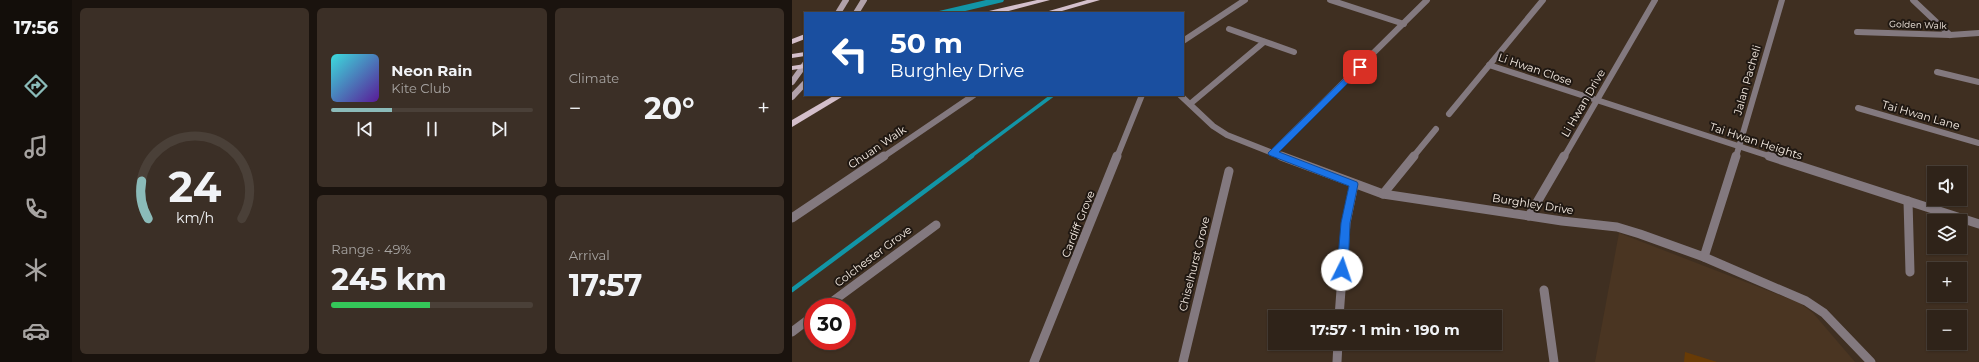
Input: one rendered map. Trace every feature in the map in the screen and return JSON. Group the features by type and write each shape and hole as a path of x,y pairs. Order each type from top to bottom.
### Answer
{"main road":[{"path":"839,12 846,0"},
{"path":"857,12 864,0"},
{"path":"996,12 1046,0"},
{"path":"1050,12 1096,0"},
{"path":"792,42 804,36"},
{"path":"792,56 804,54"},
{"path":"792,68 804,66"},
{"path":"792,82 804,67"},
{"path":"792,97 804,83"},
{"path":"792,124 839,96"}],"street":[{"path":"1184,40 1245,0"},
{"path":"1330,0 1404,24"},
{"path":"1272,153 1427,0"},
{"name":"Li Hwan Close","path":"1449,114 1543,0"},
{"name":"Li Hwan Drive","path":"1529,216 1655,0"},
{"name":"Jalan Pacheli","path":"1704,257 1740,147 1752,97 1782,0"},
{"path":"1913,0 1950,35"},
{"path":"1228,29 1294,52"},
{"name":"Golden Walk","path":"1857,32 1950,35 1979,32"},
{"path":"1190,104 1264,42"},
{"name":"Li Hwan Close","path":"1489,65 1596,101"},
{"path":"1937,72 1979,82"},
{"name":"Chuan Walk","path":"792,218 973,96"},
{"name":"Cardiff Grove","path":"1034,362 1142,96"},
{"name":"Burghley Drive","path":"1181,96 1219,131 1233,138 1383,194 1529,216 1617,227 1704,257 1815,306 1843,331 1871,362"},
{"name":"Tai Hwan Heights","path":"1596,101 1979,224"},
{"name":"Tai Hwan Lane","path":"1858,108 1979,142"},
{"path":"1383,194 1436,129"},
{"name":"Chiselhurst Grove","path":"1183,362 1229,171"},
{"path":"1340,310 1346,223 1354,184"},
{"path":"1908,201 1910,272"},
{"name":"Colchester Grove","path":"837,298 936,225"},
{"path":"1544,290 1554,362"},
{"path":"792,332 804,323"},
{"path":"1336,362 1337,350"}],"shaded area":[{"path":"1619,233 1800,303 1813,313 1855,362 1595,362"},
{"path":"1685,352 1717,362 1684,362"}],"waterway":[{"path":"947,12 999,0"},
{"path":"970,157 1052,96"},
{"path":"792,290 972,156"}],"route":[{"path":"1342,270 1346,223 1354,184 1272,153 1360,67"}]}
